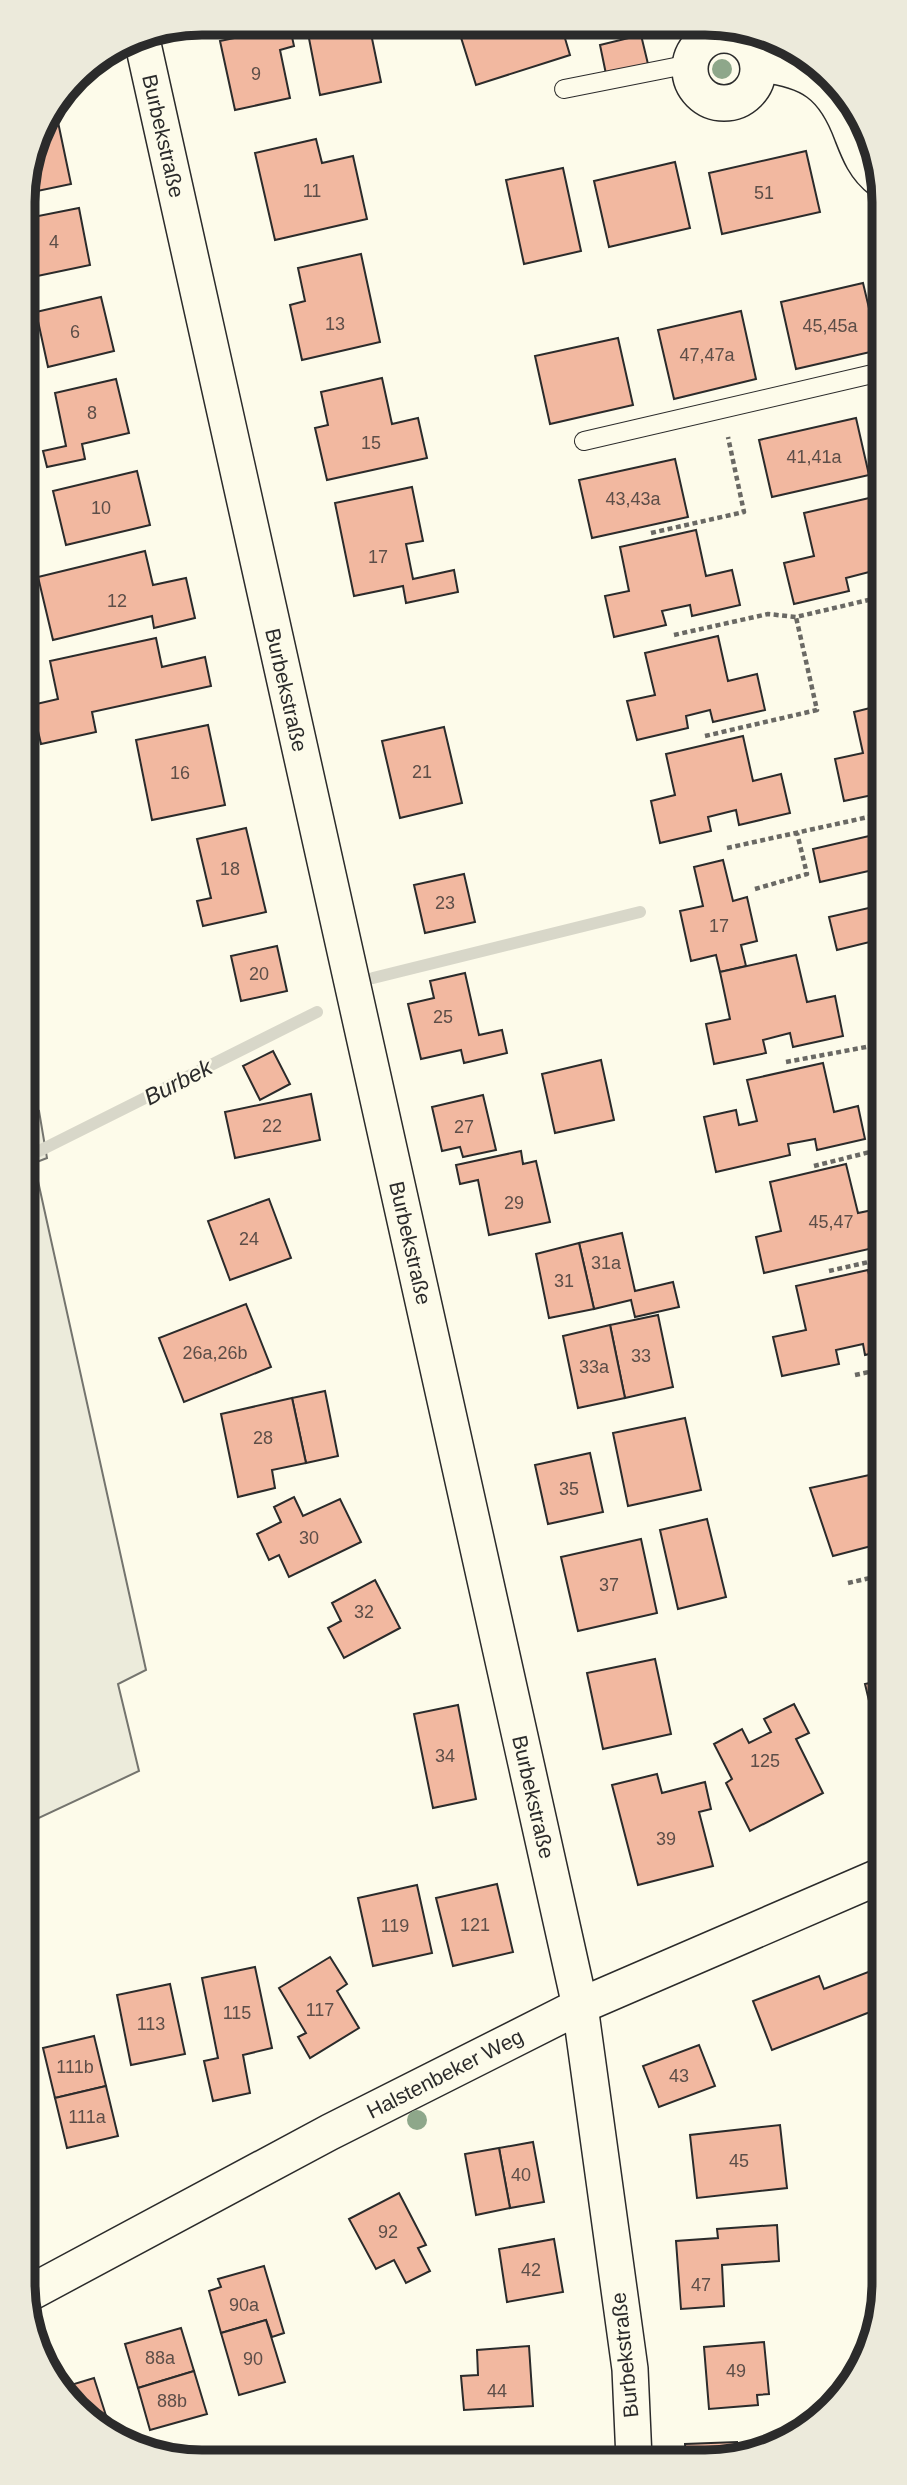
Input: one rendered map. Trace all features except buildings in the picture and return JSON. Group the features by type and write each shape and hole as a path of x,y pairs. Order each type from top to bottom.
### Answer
{"street":[{"path":"722,36 711,37 697,48 690,64 690,73 697,90 711,100 729,103 745,96 751,89 758,64 751,47 739,39"},
{"name":"Burbekstraße","path":"143,46 580,2006 630,2368 634,2450"},
{"path":"758,64 781,66 810,77 828,90"},
{"path":"834,96 844,112 861,158 868,165"},
{"name":"Halstenbeker Weg","path":"35,2289 330,2132 580,2006 872,1880"}],"lane":[{"path":"564,89 690,64"},
{"path":"584,441 872,374"}],"path":[{"path":"651,533 744,512 721,409"},
{"path":"674,635 768,614 796,617 872,599"},
{"path":"705,736 817,710 796,617"},
{"path":"727,848 872,816"},
{"path":"755,889 807,874 797,833"},
{"path":"786,1062 872,1046"},
{"path":"814,1166 872,1152"},
{"path":"829,1271 872,1261"},
{"path":"855,1375 872,1371"},
{"path":"848,1583 872,1577"}],"shaded area":[{"path":"39,1111 47,1158 35,1163 35,1112"},
{"path":"35,1168 146,1670 118,1684 139,1771 35,1820"}],"waterway":[{"name":"Burbek","path":"373,978 640,912"},
{"name":"Burbek","path":"39,1151 317,1012"}]}
